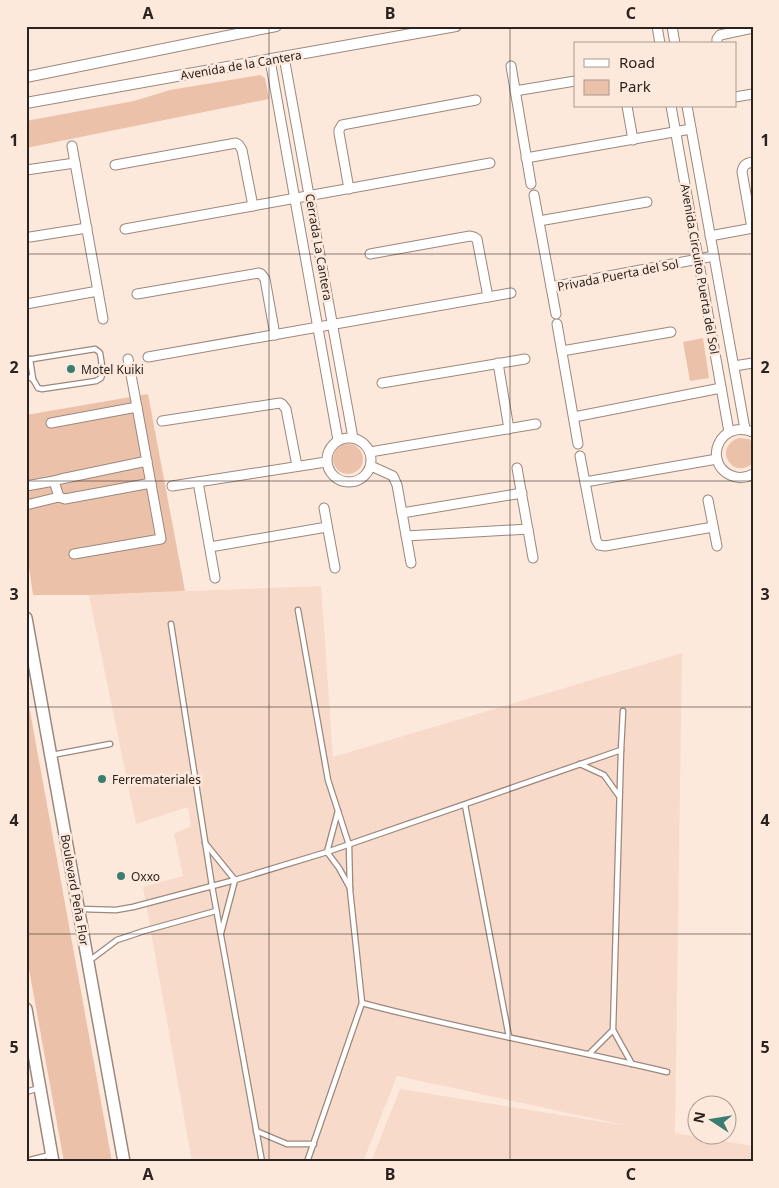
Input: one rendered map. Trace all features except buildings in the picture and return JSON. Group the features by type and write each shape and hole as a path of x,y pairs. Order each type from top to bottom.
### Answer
{"main road":[{"name":"Boulevard Peña Flor","path":"26,618 124,1162"},
{"path":"26,1009 28,1032 52,1158"}],"street":[{"name":"Avenida de la Cantera","path":"26,103 456,26"},
{"path":"657,26 660,42"},
{"path":"672,26 675,42"},
{"path":"26,77 271,27"},
{"path":"717,42 720,34 753,28"},
{"name":"Cerrada La Cantera","path":"284,57 352,438"},
{"name":"Cerrada La Cantera","path":"270,60 338,440"},
{"path":"511,66 531,184"},
{"path":"515,92 574,81"},
{"path":"736,97 753,94"},
{"path":"349,189 338,130 342,125 476,100"},
{"path":"627,108 633,140"},
{"name":"Avenida Circuito Puerta del Sol","path":"671,108 729,432"},
{"name":"Avenida Circuito Puerta del Sol","path":"687,108 734,366 749,431"},
{"path":"526,158 691,129"},
{"path":"115,165 236,143 239,144 242,150 254,206"},
{"path":"72,146 103,319"},
{"path":"710,236 752,228 742,172 744,166 753,162"},
{"path":"26,170 75,163"},
{"path":"125,229 490,163"},
{"name":"Privada Puerta del Sol","path":"534,196 556,314"},
{"path":"539,220 646,202"},
{"path":"30,237 87,228"},
{"path":"370,254 470,236 474,237 477,239 488,297"},
{"name":"Privada Puerta del Sol","path":"551,288 714,256"},
{"path":"137,294 259,273 265,279 275,335"},
{"path":"26,304 98,291"},
{"path":"148,357 511,293"},
{"path":"557,324 578,444"},
{"path":"562,351 671,332"},
{"path":"74,554 161,539 128,359"},
{"path":"382,383 525,359"},
{"path":"498,363 509,429"},
{"path":"734,366 753,363"},
{"path":"574,417 721,388"},
{"path":"162,421 280,403 286,409 297,466"},
{"path":"51,424 137,407"},
{"path":"370,452 536,424"},
{"path":"749,431 737,429 729,432 718,443 716,451 717,459 725,472 740,478 753,474"},
{"path":"352,438 363,442 370,452 371,466 362,478 347,483 337,479 330,472 326,462 329,449 338,440 352,438"},
{"path":"580,456 596,540 602,546 713,527"},
{"path":"585,482 717,459"},
{"path":"26,486 147,461"},
{"path":"172,486 326,462"},
{"path":"371,466 393,476 397,485 411,563"},
{"path":"518,468 533,558"},
{"path":"54,481 59,497"},
{"path":"198,482 215,578"},
{"path":"26,505 59,497 65,500 151,483"},
{"path":"402,513 522,493"},
{"path":"708,500 717,546"},
{"path":"324,508 335,568"},
{"path":"210,547 327,526"},
{"path":"406,536 528,529"}],"lane":[{"path":"94,349 100,353 103,372 101,378 96,381 42,389 38,388 33,379 28,360 94,349"},
{"path":"26,377 33,379"},
{"path":"298,610 328,780 349,845 350,890 362,1003 314,1144 306,1162"},
{"path":"171,624 204,842 262,1162"},
{"path":"623,711 613,1030 632,1064"},
{"path":"51,755 110,744"},
{"path":"78,909 116,910 133,908 235,880 349,845 621,750"},
{"path":"580,764 604,775 620,796"},
{"path":"465,805 509,1037"},
{"path":"338,810 328,852 350,890"},
{"path":"204,842 235,880"},
{"path":"220,936 235,880"},
{"path":"88,962 117,940 216,911"},
{"path":"362,1003 667,1072"},
{"path":"589,1054 613,1030"},
{"path":"26,1092 40,1088"},
{"path":"256,1132 287,1144 314,1144"},
{"path":"26,1161 52,1158"}],"shaded area":[{"path":"321,586 333,757 682,653 675,1133 686,1135 686,1146 736,1146 736,1143 753,1146 753,1162 371,1162 400,1089 629,1126 397,1076 363,1162 192,1162 143,887 183,876 174,834 191,826 188,807 136,824 89,595"}],"green space":[{"path":"260,75 265,78 269,99 26,148 26,121 134,101 170,90"},
{"path":"703,338 709,378 690,381 683,342"},
{"path":"148,394 185,591 33,595 26,547 26,415"},
{"path":"739,438 749,439 753,443 753,463 738,468 728,461 726,455 727,448 731,442"},
{"path":"348,444 358,449 363,459 358,469 348,474 338,469 333,459 338,449"},
{"path":"26,689 112,1162 64,1162 26,953"}],"place":[{"name":"Motel Kuiki","path":"71,369"},
{"name":"Ferremateriales","path":"102,779"},
{"name":"Oxxo","path":"121,876"}]}
